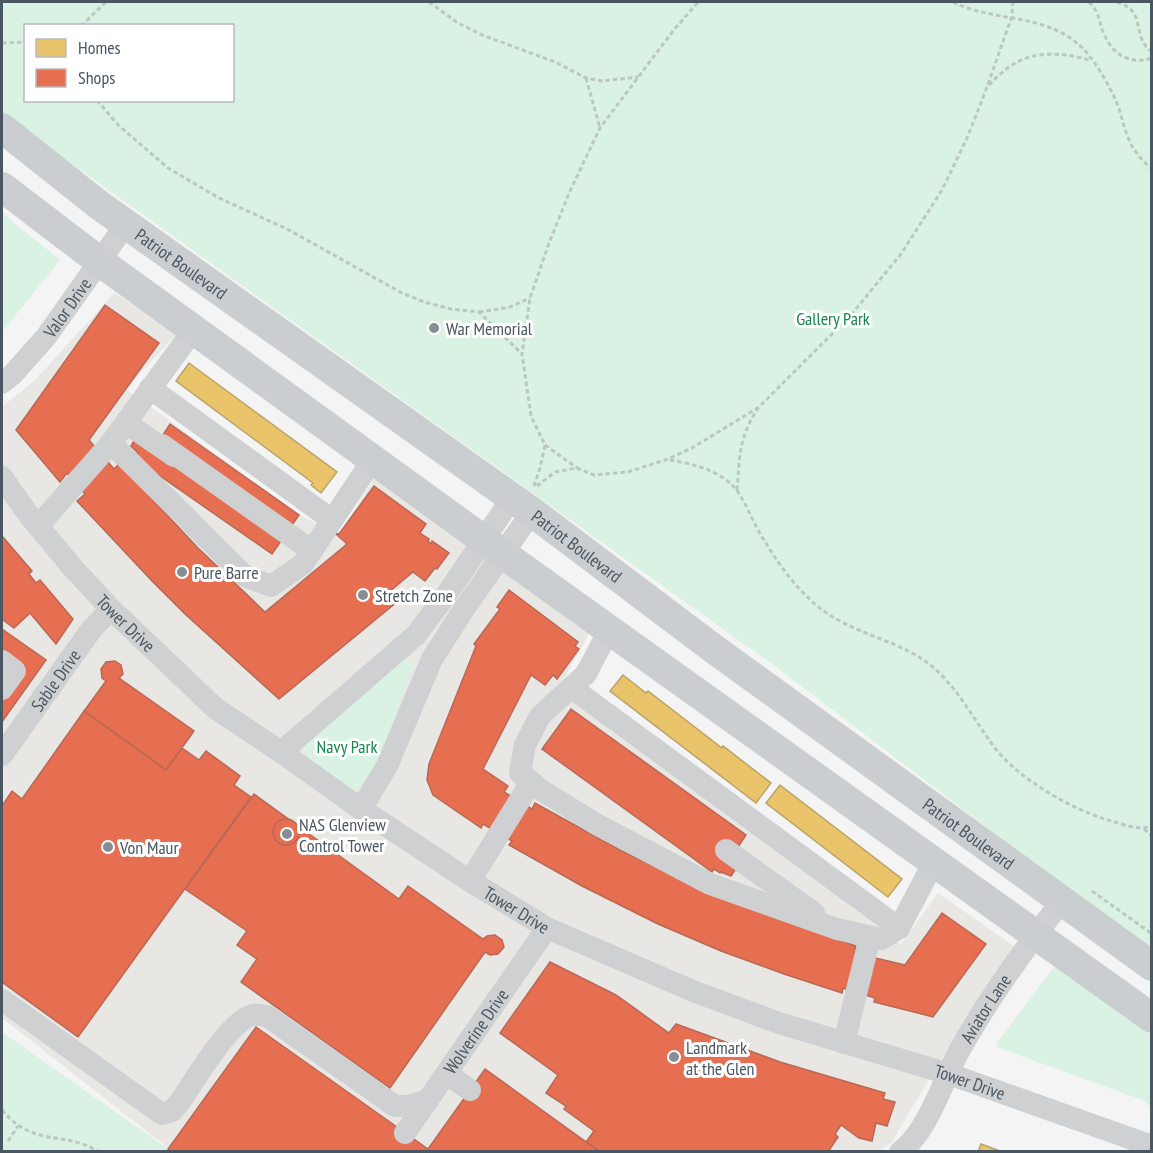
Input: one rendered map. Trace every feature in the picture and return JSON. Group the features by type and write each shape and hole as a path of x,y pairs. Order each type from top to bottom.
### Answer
{"main road":[{"name":"Patriot Boulevard","path":"2,128 126,224 522,505 718,652 1152,966"},
{"path":"2,187 99,261 494,547 1152,1018"}],"street":[{"name":"Valor Drive","path":"2,382 12,375 46,337 126,224"},
{"path":"38,526 111,443 194,329"},
{"path":"150,388 332,520"},
{"path":"126,423 273,527"},
{"path":"111,443 245,576 271,586 303,564 373,459"},
{"path":"162,445 312,551"},
{"name":"Tower Drive","path":"2,477 72,567 111,609 215,708 361,809 470,881 548,928 693,992 779,1023 949,1074 1152,1146"},
{"path":"361,809 387,766 431,663 462,612 494,547 522,505"},
{"path":"281,752 416,635 494,547"},
{"name":"Sable Drive","path":"2,755 10,726 38,688 111,609"},
{"path":"609,630 586,674 572,688 548,723 525,745 520,772 531,782 596,824 710,884 837,929 870,937 881,939 898,928 934,862"},
{"path":"401,648 431,663"},
{"path":"2,661 15,671 2,689"},
{"path":"572,688 898,928"},
{"path":"470,881 531,782"},
{"path":"726,850 837,929"},
{"name":"Aviator Lane","path":"900,1152 918,1131 958,1054 1018,957 1062,901"},
{"name":"Wolverine Drive","path":"405,1133 548,928"},
{"path":"844,1043 870,937"},
{"path":"2,1000 183,1128"},
{"path":"162,1114 172,1111 205,1082 233,1042 241,1020 255,1014 267,1016 395,1106 409,1106 428,1100"},
{"path":"447,1074 470,1090"}],"path":[{"path":"81,24 106,2"},
{"path":"429,2 458,23 482,35 555,62 586,78 603,81 638,77"},
{"path":"698,2 600,128 553,233 530,298 522,354 531,416 545,444 577,468 594,475 627,472 668,459 692,448 759,407"},
{"path":"953,2 987,14 1029,20 1057,31 1079,44 1106,80 1117,101 1135,151 1152,169"},
{"path":"737,491 740,445 746,426 759,407 850,315 901,255 942,190 968,136 987,87 1012,16 1013,2"},
{"path":"1089,2 1100,17 1105,38 1115,51 1123,58 1141,62 1152,58"},
{"path":"1118,2 1133,10 1145,48 1152,52"},
{"path":"2,43 24,42"},
{"path":"987,87 1005,70 1024,58 1060,53 1091,60"},
{"path":"586,78 600,128"},
{"path":"99,102 118,125 168,168 219,198 287,229 402,293 451,309 479,312 510,307 530,298"},
{"path":"479,312 522,354"},
{"path":"545,444 532,490 555,472 577,468"},
{"path":"668,459 691,463 718,475 737,491 764,541 814,604 851,628 913,653 934,669 976,719 993,746 1016,769 1066,803 1099,817 1144,829 1152,836"},
{"path":"1144,829 1152,826"},
{"path":"2,1110 18,1126 40,1137 74,1141 88,1145 99,1152"},
{"path":"8,1141 18,1126"}],"shaded area":[{"path":"114,293 178,332 126,389 299,515 339,534 374,479 594,625 559,688 901,944 938,893 1014,946 891,1143 877,1152 172,1151 2,1018 2,407 36,379"}],"green space":[{"name":"Gallery Park","path":"2,2 1151,2 1151,949 1057,881 775,666 2,114"},
{"path":"2,213 60,260 2,332"},
{"name":"Navy Park","path":"404,657 413,664 412,669 375,771 368,780 355,789 343,787 310,759 301,745"},
{"path":"1066,963 1151,1028 1151,1108 1145,1101 997,1047 997,1043 1054,967"},
{"path":"2,1032 168,1149 172,1151 2,1151"}],"building: Homes":[{"path":"189,363 337,472 321,493 311,485 313,483 176,381"},
{"path":"623,675 646,693 648,691 771,783 756,803 610,691"},
{"path":"780,785 902,879 888,897 766,803"},
{"path":"981,1144 1003,1152 978,1152"}],"building: Shops":[{"path":"105,305 159,343 89,440 114,469 119,464 198,548 265,612 347,544 335,533 339,534 374,486 426,524 420,533 429,539 431,544 432,541 449,553 425,581 413,572 389,592 397,602 279,699 152,581 77,501 85,494 67,473 60,482 16,430"},
{"path":"170,424 299,515 272,554 140,462 138,453 131,446 135,439 161,438"},
{"path":"2,536 32,571 29,574 36,583 40,580 73,619 56,644 30,613 14,628 2,619"},
{"path":"509,590 578,642 575,646 579,649 557,679 553,675 545,685 531,675 483,769 508,786 504,792 532,809 535,803 620,850 681,879 754,910 856,946 854,953 905,965 942,913 986,944 933,1017 874,1002 875,998 843,988 842,993 784,974 721,951 658,924 582,886 509,845 512,841 483,824 481,828 433,795 427,780 429,764 476,646 474,644 500,609 497,607"},
{"path":"2,629 46,660 2,722"},
{"path":"115,661 121,665 123,674 119,678 194,731 166,770 84,711 106,681 102,678 101,669 106,662"},
{"path":"571,709 746,835 738,847 735,870 731,876 714,869 712,872 542,749"},
{"name":"Von Maur","path":"84,711 166,770 182,748 199,760 206,751 240,776 234,785 251,797 78,1037 2,982 2,806 12,791 22,799"},
{"path":"254,794 399,899 408,886 483,939 495,935 502,940 504,947 498,954 490,955 485,952 390,1088 241,982 257,959 237,945 247,931 185,889"},
{"path":"286,819 295,823 299,832 295,841 286,845 277,841 273,832 277,823"},
{"path":"550,962 616,995 669,1033 676,1024 780,1062 885,1093 883,1099 895,1102 887,1126 876,1123 872,1141 859,1138 841,1125 835,1134 838,1137 828,1152 600,1152 586,1142 594,1131 564,1109 566,1106 546,1093 558,1075 500,1033"},
{"path":"256,1027 428,1149 485,1069 600,1152 172,1152 168,1149"}],"place":[{"name":"War Memorial","path":"434,328"},
{"name":"Pure Barre","path":"182,572"},
{"name":"Stretch Zone","path":"363,595"},
{"name":"NAS Glenview Control Tower","path":"287,834"},
{"name":"Von Maur","path":"108,847"},
{"name":"Landmark at the Glen","path":"674,1057"}]}
